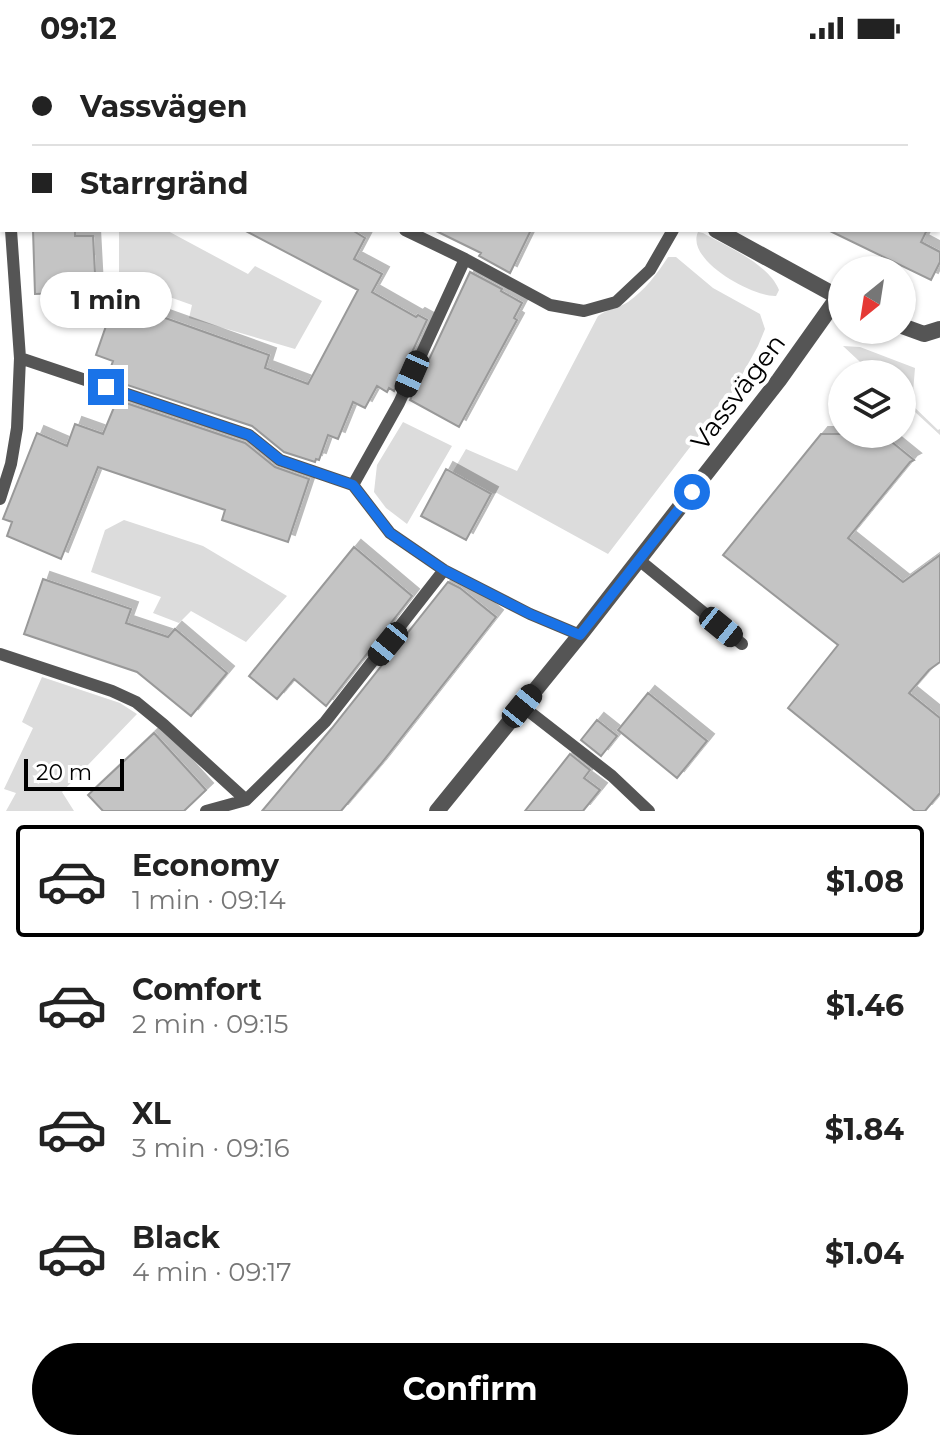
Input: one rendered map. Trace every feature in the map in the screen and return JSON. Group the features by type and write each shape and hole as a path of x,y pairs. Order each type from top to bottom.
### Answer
{"street":[{"path":"720,232 828,291"},
{"name":"Vassvägen","path":"437,811 580,635 828,314"},
{"path":"916,331 924,334 940,329"}],"lane":[{"path":"0,499 11,464 17,428 20,358 11,232"},
{"path":"409,232 550,305 584,311 616,302 650,270 672,232"},
{"path":"353,485 399,403 465,259"},
{"path":"20,358 249,435 280,460 353,485 390,533 444,570 530,614 580,635"},
{"path":"639,560 742,644"},
{"path":"206,811 246,800 325,722 444,570"},
{"path":"0,654 136,702 246,800"},
{"path":"522,706 612,776 649,811"}],"shaded area":[{"path":"119,232 170,232 248,274 255,266 322,301 295,349 189,318 192,305 119,279"},
{"path":"698,232 757,264 774,281 779,290 776,296 738,284 711,265 701,254 697,243"},
{"path":"668,257 676,257 713,288 760,314 765,329 733,391 608,554 497,493 491,494 452,473 466,449 517,471 598,316 634,298"},
{"path":"843,346 860,347 894,360 858,360"},
{"path":"916,409 940,429 940,435 916,413"},
{"path":"403,422 452,446 407,524 386,508 374,492 377,465"},
{"path":"124,520 203,546 287,596 246,642 191,611 179,623 153,613 161,597 91,572 105,530"},
{"path":"42,677 120,703 137,714 62,792 74,811 6,811 16,793 4,789 33,728 22,722"}],"building":[{"path":"33,232 75,232 75,236 93,236 96,292 35,294"},
{"path":"248,232 355,232 365,238 354,259 382,274 372,292 427,320 394,391 389,388 387,392 377,386 365,408 353,402 338,439 328,435 319,460 315,462 284,452 252,426 124,384 108,375 113,361 96,355 115,300 269,355 265,368 308,384 358,290"},
{"path":"438,232 530,232 510,273 479,256 481,253"},
{"path":"832,232 926,232 921,242 940,252 940,262 931,280 916,273 916,256 882,256"},
{"path":"470,272 522,303 514,318 517,320 459,427 410,400"},
{"path":"117,400 245,443 275,467 309,479 288,542 222,520 225,510 98,467 61,559 7,536 12,522 3,519 37,433 67,446 75,424 103,434"},
{"path":"821,434 828,434 828,448 899,448 914,460 848,538 903,582 940,555 940,662 909,693 940,718 940,793 925,811 915,811 788,708 838,645 723,555"},
{"path":"446,469 491,494 466,540 421,516"},
{"path":"354,547 412,596 326,706 294,679 277,699 249,676"},
{"path":"43,579 131,609 126,623 168,637 175,629 227,673 191,716 137,672 24,634"},
{"path":"448,582 496,617 380,765 341,811 262,811 332,728"},
{"path":"648,693 707,741 677,778 618,730"},
{"path":"597,720 617,736 601,756 581,740"},
{"path":"154,733 206,790 184,811 103,811 88,795"},
{"path":"570,754 590,770 584,778 600,790 583,811 525,811"}],"route":[{"path":"106,387 249,435 280,460 353,485 390,533 444,570 530,614 580,635 692,492"}]}
